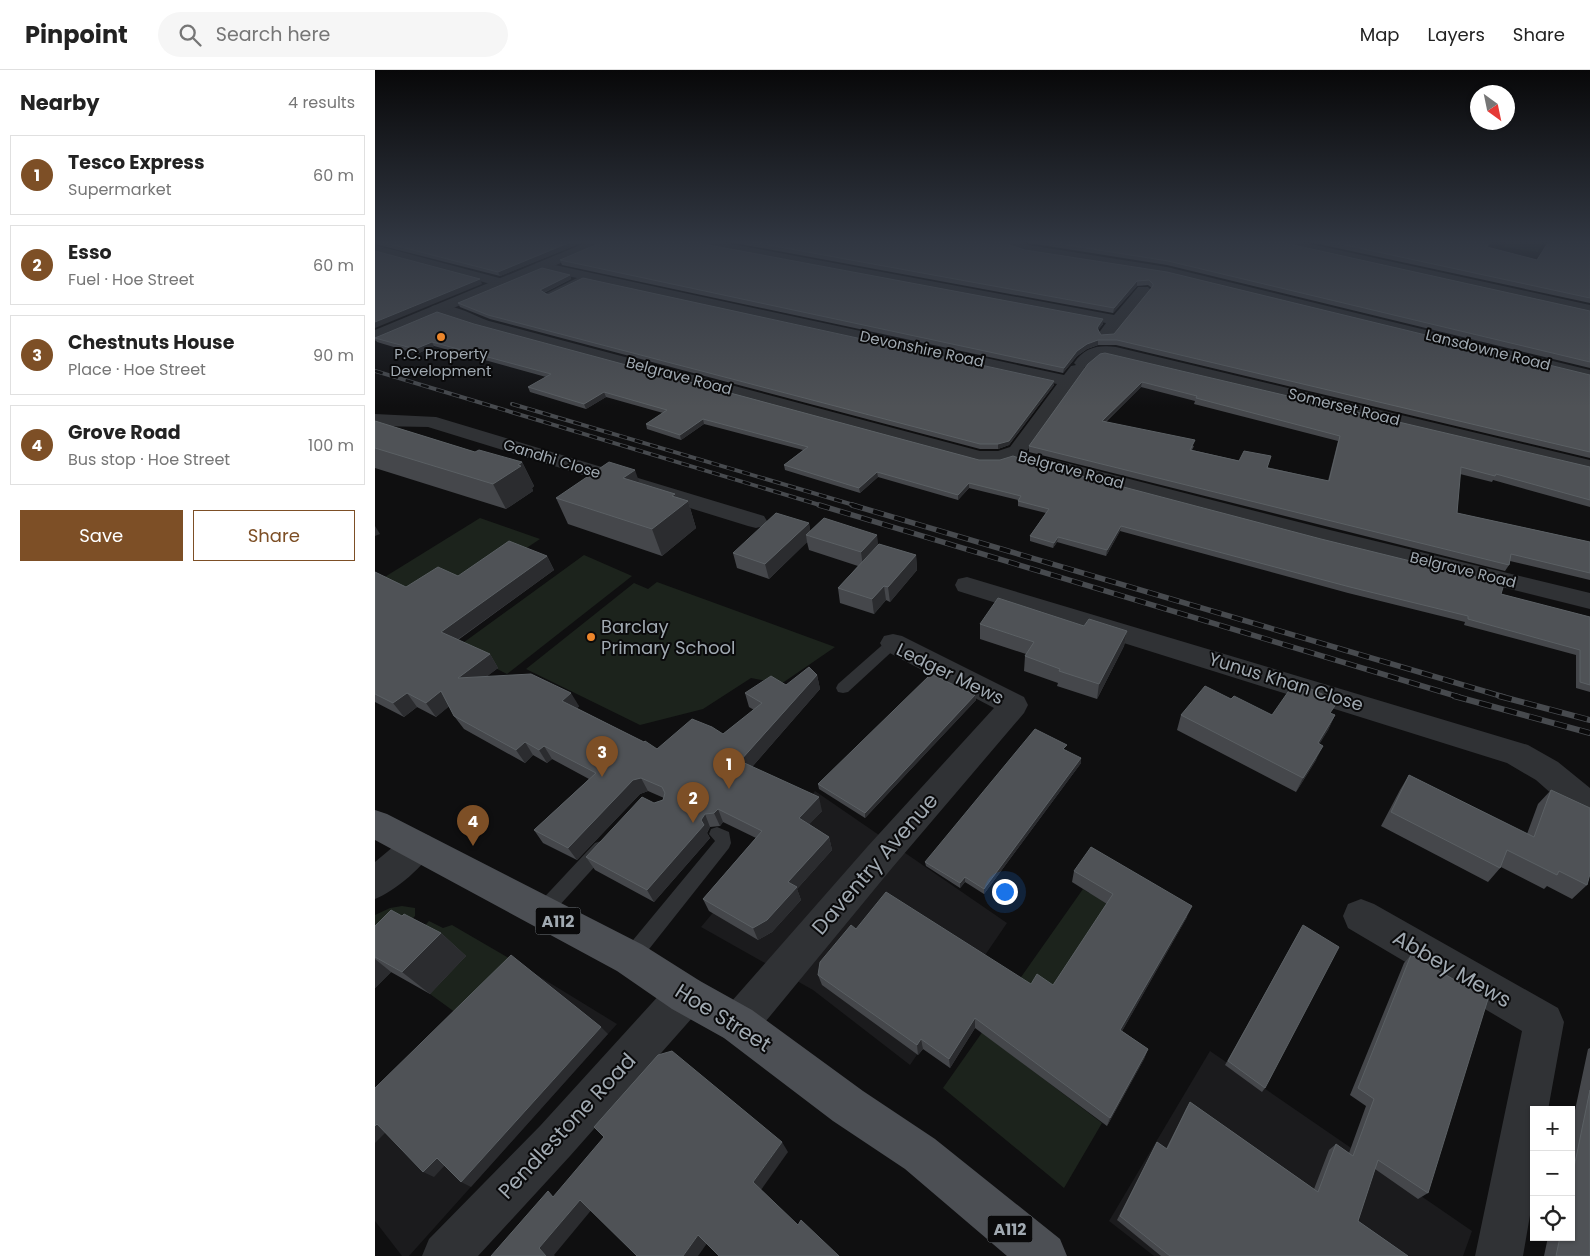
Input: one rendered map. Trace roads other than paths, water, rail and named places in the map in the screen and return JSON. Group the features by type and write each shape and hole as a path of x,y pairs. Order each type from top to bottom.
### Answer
{"main road":[{"name":"Hoe Street","path":"375,824 499,887 542,912 631,958 686,995 738,1024 848,1106 920,1154 1043,1256"}],"street":[{"path":"375,336 469,296"},
{"name":"Devonshire Road","path":"693,296 1076,371"},
{"path":"990,296 1116,320"},
{"path":"1013,454 1089,354 1102,343 1116,320 1137,296"},
{"name":"Lansdowne Road","path":"1269,296 1590,375"},
{"path":"1528,296 1590,310"},
{"name":"Belgrave Road","path":"438,309 483,324 979,457 1000,457 1013,454 1328,537 1590,601"},
{"name":"Somerset Road","path":"1102,343 1116,352 1590,466"},
{"name":"Gandhi Close","path":"375,420 429,421 756,521"},
{"name":"Yunus Khan Close","path":"967,585 1517,754 1540,764 1562,781 1590,808"},
{"name":"Ledger Mews","path":"893,643 1014,705"},
{"name":"Daventry Avenue","path":"738,1024 880,857 1014,705"},
{"path":"375,883 417,846"},
{"name":"Abbey Mews","path":"1361,916 1544,1022 1499,1256"},
{"name":"Pendlestone Road","path":"446,1256 555,1141 686,995"}],"lane":[{"name":"Ledger Mews","path":"843,688 893,643"},
{"path":"631,958 723,843 723,837 717,834"},
{"path":"542,912 613,836"}],"railway":[{"path":"375,371 823,506"},
{"path":"512,404 857,506"},
{"path":"819,505 1459,697"},
{"path":"852,505 1504,697"},
{"path":"1454,696 1590,733"},
{"path":"1499,696 1590,720"}],"place":[{"name":"P.C. Property Development","path":"441,337"},
{"name":"Barclay Primary School","path":"591,637"},
{"name":"Chestnuts House","path":"602,777"},
{"name":"Tesco Express","path":"729,789"},
{"name":"Esso","path":"693,823"},
{"name":"Grove Road","path":"473,846"}]}
